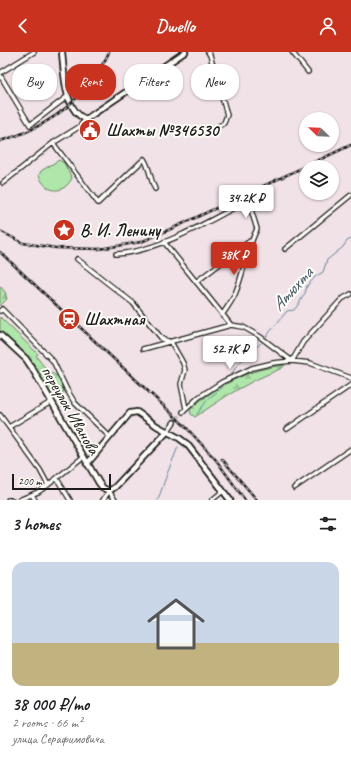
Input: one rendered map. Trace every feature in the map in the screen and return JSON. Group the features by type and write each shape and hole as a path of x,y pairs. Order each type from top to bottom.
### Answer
{"main road":[{"path":"62,52 65,80"},
{"path":"70,100 78,114 86,119 185,52"},
{"name":"переулок Иванова","path":"0,335 26,359 87,464 99,483 109,491"},
{"path":"87,464 130,414 134,412 141,413 157,426 187,444 230,500"},
{"path":"109,491 116,487 167,432"}],"street":[{"path":"32,52 0,74 30,125 65,98"},
{"path":"208,52 227,115 224,123 208,132"},
{"path":"292,52 308,72"},
{"path":"3,183 53,143 79,127 86,119"},
{"path":"53,143 98,203 144,159 155,189"},
{"path":"285,249 351,195"},
{"path":"116,254 128,253 164,242 248,200 257,229 251,240 235,295 222,315"},
{"path":"196,282 251,240"},
{"path":"164,242 231,325"},
{"path":"77,259 133,303 162,339 171,342 183,363 184,370 181,384 184,393 184,405 186,408"},
{"path":"292,361 303,342 342,300 351,294"},
{"path":"0,311 2,309 54,361 74,403 110,437"},
{"path":"143,350 231,325 243,327 259,336 292,361"},
{"path":"183,412 199,397 211,389 252,368 273,363 292,361 310,363 351,378"},
{"path":"287,429 351,385"},
{"path":"9,427 51,402"},
{"path":"0,415 20,445 40,470 48,485"},
{"path":"167,432 174,422"},
{"path":"294,488 351,449"},
{"path":"19,500 32,495 57,479 83,457"},
{"path":"57,479 70,500"},
{"path":"103,500 109,491"},
{"name":"переулок Иванова","path":"109,491 115,500"},
{"path":"212,500 223,491"},
{"path":"32,495 36,500"}],"green space":[{"path":"59,160 64,163 72,178 64,188 54,190 45,186 39,175 41,171"},
{"path":"0,286 5,292 7,299 0,306"},
{"path":"0,317 38,354 36,356 46,368 58,376 64,392 54,398 29,359 0,332"},
{"path":"285,365 282,368 255,380 228,395 195,417 191,414 190,409 215,390 234,380 253,372"}],"waterway":[{"name":"Атюхта","path":"265,338 287,311 294,310 298,305 307,286 315,277 323,272 327,260 351,239"},
{"name":"Атюхта","path":"231,375 238,364 261,343"},
{"name":"Атюхта","path":"197,414 208,399 223,387"},
{"name":"Атюхта","path":"158,500 178,447"}],"tunnel":[{"path":"174,422 183,412"}],"railway":[{"path":"0,141 29,131 55,116 67,107 88,86 109,52"},
{"path":"0,231 23,243 56,248 99,249 141,242 351,145"},
{"path":"0,252 184,425 216,460 245,500"},
{"path":"222,459 257,500"}],"place":[{"name":"Шахты №346530","path":"90,130"},
{"name":"В. И. Ленину","path":"64,230"},
{"name":"Шахтная","path":"69,319"}]}
